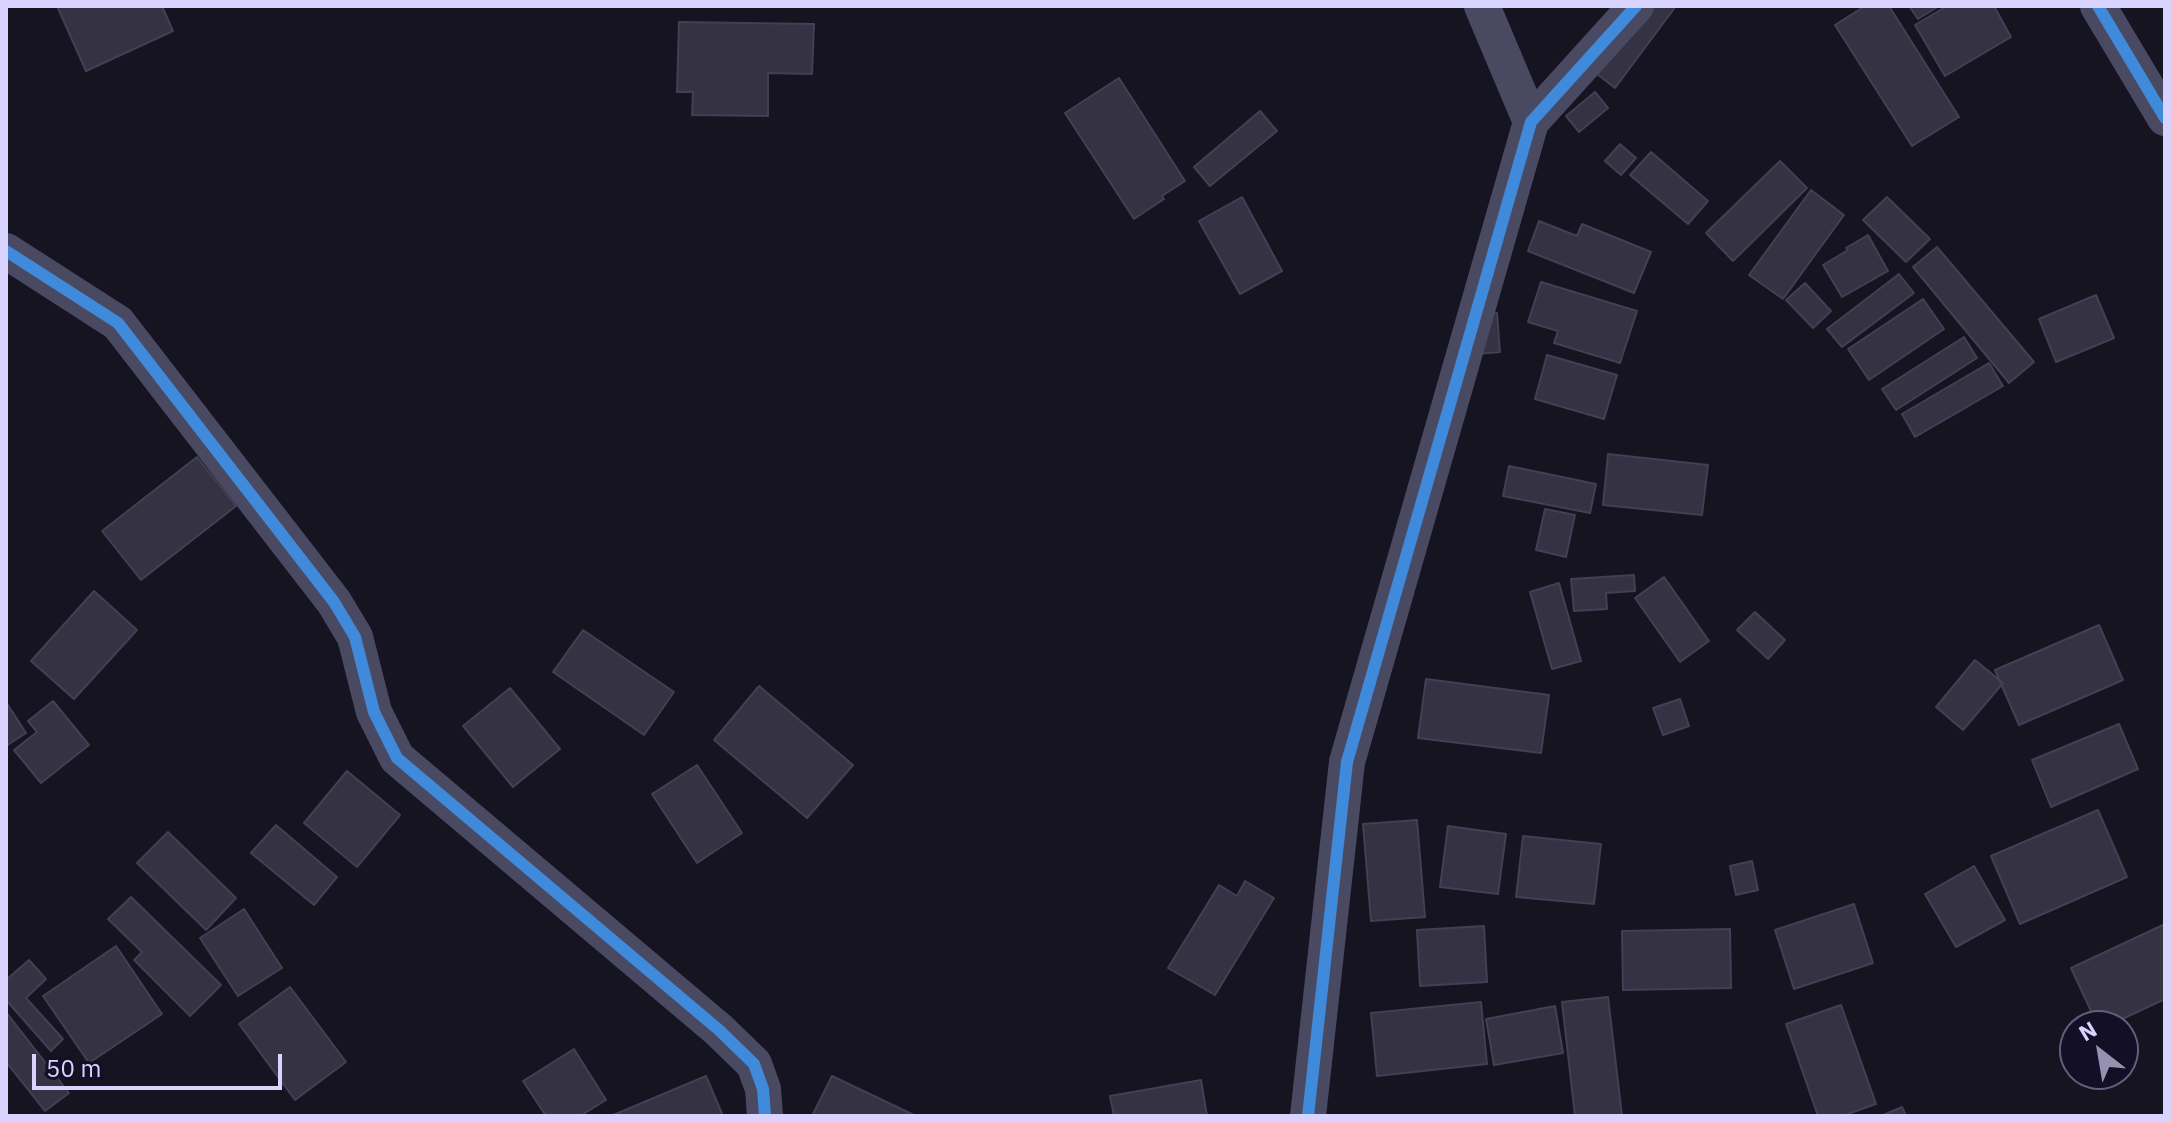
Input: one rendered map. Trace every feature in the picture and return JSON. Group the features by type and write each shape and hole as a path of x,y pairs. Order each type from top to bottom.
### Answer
{"street":[{"path":"1482,6 1531,122"},
{"path":"1308,1116 1347,762 1531,122 1636,6"},
{"path":"2098,6 2165,118"},
{"path":"6,251 118,323 334,602 355,637 374,712 397,758 719,1030 754,1064 763,1089 765,1116"}],"building":[{"path":"57,6 162,6 173,31 86,71"},
{"path":"1647,6 1676,6 1615,88 1597,74"},
{"path":"1865,6 1889,6 1959,117 1912,146 1835,25"},
{"path":"1909,6 1939,6 1918,19"},
{"path":"1947,6 1994,6 2011,37 1945,76 1915,25"},
{"path":"679,22 814,24 812,74 768,73 768,116 692,115 693,92 677,92"},
{"path":"1119,78 1185,181 1134,219 1065,113"},
{"path":"1595,92 1608,108 1579,132 1566,116"},
{"path":"1260,111 1277,131 1210,186 1194,167"},
{"path":"1620,144 1636,158 1621,175 1605,161"},
{"path":"1651,152 1708,201 1688,224 1630,175"},
{"path":"1780,161 1807,188 1733,261 1706,233"},
{"path":"1811,190 1844,215 1783,299 1749,275"},
{"path":"1242,197 1282,271 1240,294 1199,221"},
{"path":"1887,197 1930,239 1906,262 1863,220"},
{"path":"1539,221 1577,236 1582,224 1651,252 1634,293 1528,251"},
{"path":"1868,235 1888,271 1842,297 1823,265"},
{"path":"1937,247 2034,362 2009,383 1913,267"},
{"path":"1899,274 1914,293 1842,347 1827,329"},
{"path":"1541,282 1637,311 1620,363 1554,343 1558,331 1528,322"},
{"path":"1805,283 1831,311 1813,328 1786,300"},
{"path":"2096,295 2114,338 2056,362 2039,319"},
{"path":"1923,299 1944,329 1869,380 1848,349"},
{"path":"1497,313 1500,352 1478,354 1475,314"},
{"path":"1964,337 1977,358 1896,410 1882,389"},
{"path":"1547,355 1617,375 1604,419 1535,399"},
{"path":"1989,363 2003,386 1915,437 1902,414"},
{"path":"1608,454 1708,465 1702,515 1603,505"},
{"path":"197,457 236,506 141,580 102,531"},
{"path":"1509,466 1596,484 1590,513 1503,496"},
{"path":"1545,509 1575,515 1566,557 1536,550"},
{"path":"1634,575 1635,591 1606,593 1607,609 1574,611 1571,579"},
{"path":"1664,577 1709,641 1680,662 1635,598"},
{"path":"1559,583 1581,661 1552,669 1530,592"},
{"path":"94,591 137,630 74,699 31,661"},
{"path":"1755,612 1785,640 1768,659 1737,630"},
{"path":"2099,625 2123,680 2019,725 1995,670"},
{"path":"583,630 674,692 644,735 553,672"},
{"path":"1975,660 2003,683 1963,730 1936,707"},
{"path":"1426,679 1549,695 1541,753 1418,738"},
{"path":"759,686 853,765 807,818 714,740"},
{"path":"510,688 560,749 513,787 463,726"},
{"path":"1680,699 1689,726 1663,735 1653,708"},
{"path":"53,701 89,745 41,783 14,750 37,732 28,721"},
{"path":"6,702 26,733 6,746"},
{"path":"2119,724 2138,769 2051,807 2032,760"},
{"path":"697,765 742,833 697,863 652,794"},
{"path":"347,771 400,815 357,867 304,823"},
{"path":"2098,810 2127,877 2020,924 1991,856"},
{"path":"1417,820 1425,917 1371,921 1363,824"},
{"path":"276,825 337,877 314,905 251,853"},
{"path":"1448,826 1506,834 1498,894 1440,887"},
{"path":"168,832 236,898 206,930 137,863"},
{"path":"1523,836 1601,844 1594,904 1516,897"},
{"path":"1752,861 1758,890 1736,895 1730,866"},
{"path":"1974,866 2005,920 1956,947 1925,894"},
{"path":"1245,881 1274,898 1215,995 1168,968 1219,885 1237,896"},
{"path":"131,897 221,985 190,1016 134,960 142,952 108,919"},
{"path":"1854,904 1873,963 1794,989 1775,930"},
{"path":"244,909 282,968 238,996 200,938"},
{"path":"2165,924 2165,999 2139,1011 2091,1010 2071,968"},
{"path":"1484,926 1487,982 1420,986 1417,930"},
{"path":"1730,929 1731,988 1623,990 1622,931"},
{"path":"116,946 162,1014 89,1063 43,996"},
{"path":"29,960 46,979 26,998 63,1039 51,1051 6,1000 6,980"},
{"path":"290,987 346,1062 295,1100 239,1024"},
{"path":"1608,997 1622,1116 1575,1116 1562,1002"},
{"path":"1481,1002 1487,1064 1377,1076 1371,1013"},
{"path":"1841,1005 1876,1104 1842,1116 1818,1116 1786,1024"},
{"path":"1555,1006 1563,1053 1494,1065 1486,1019"},
{"path":"6,1012 69,1093 45,1111 6,1062"},
{"path":"574,1049 606,1100 580,1116 546,1116 523,1081"},
{"path":"706,1076 723,1116 611,1116"},
{"path":"832,1076 916,1116 812,1116"},
{"path":"1201,1080 1207,1116 1114,1116 1110,1096"},
{"path":"1902,1107 1906,1116 1881,1116"}],"cycle path":[{"path":"1308,1116 1347,762 1531,122 1636,6"},
{"path":"2098,6 2165,118"},
{"path":"6,251 118,323 334,602 355,637 374,712 397,758 719,1030 754,1064 763,1089 765,1116"}]}
